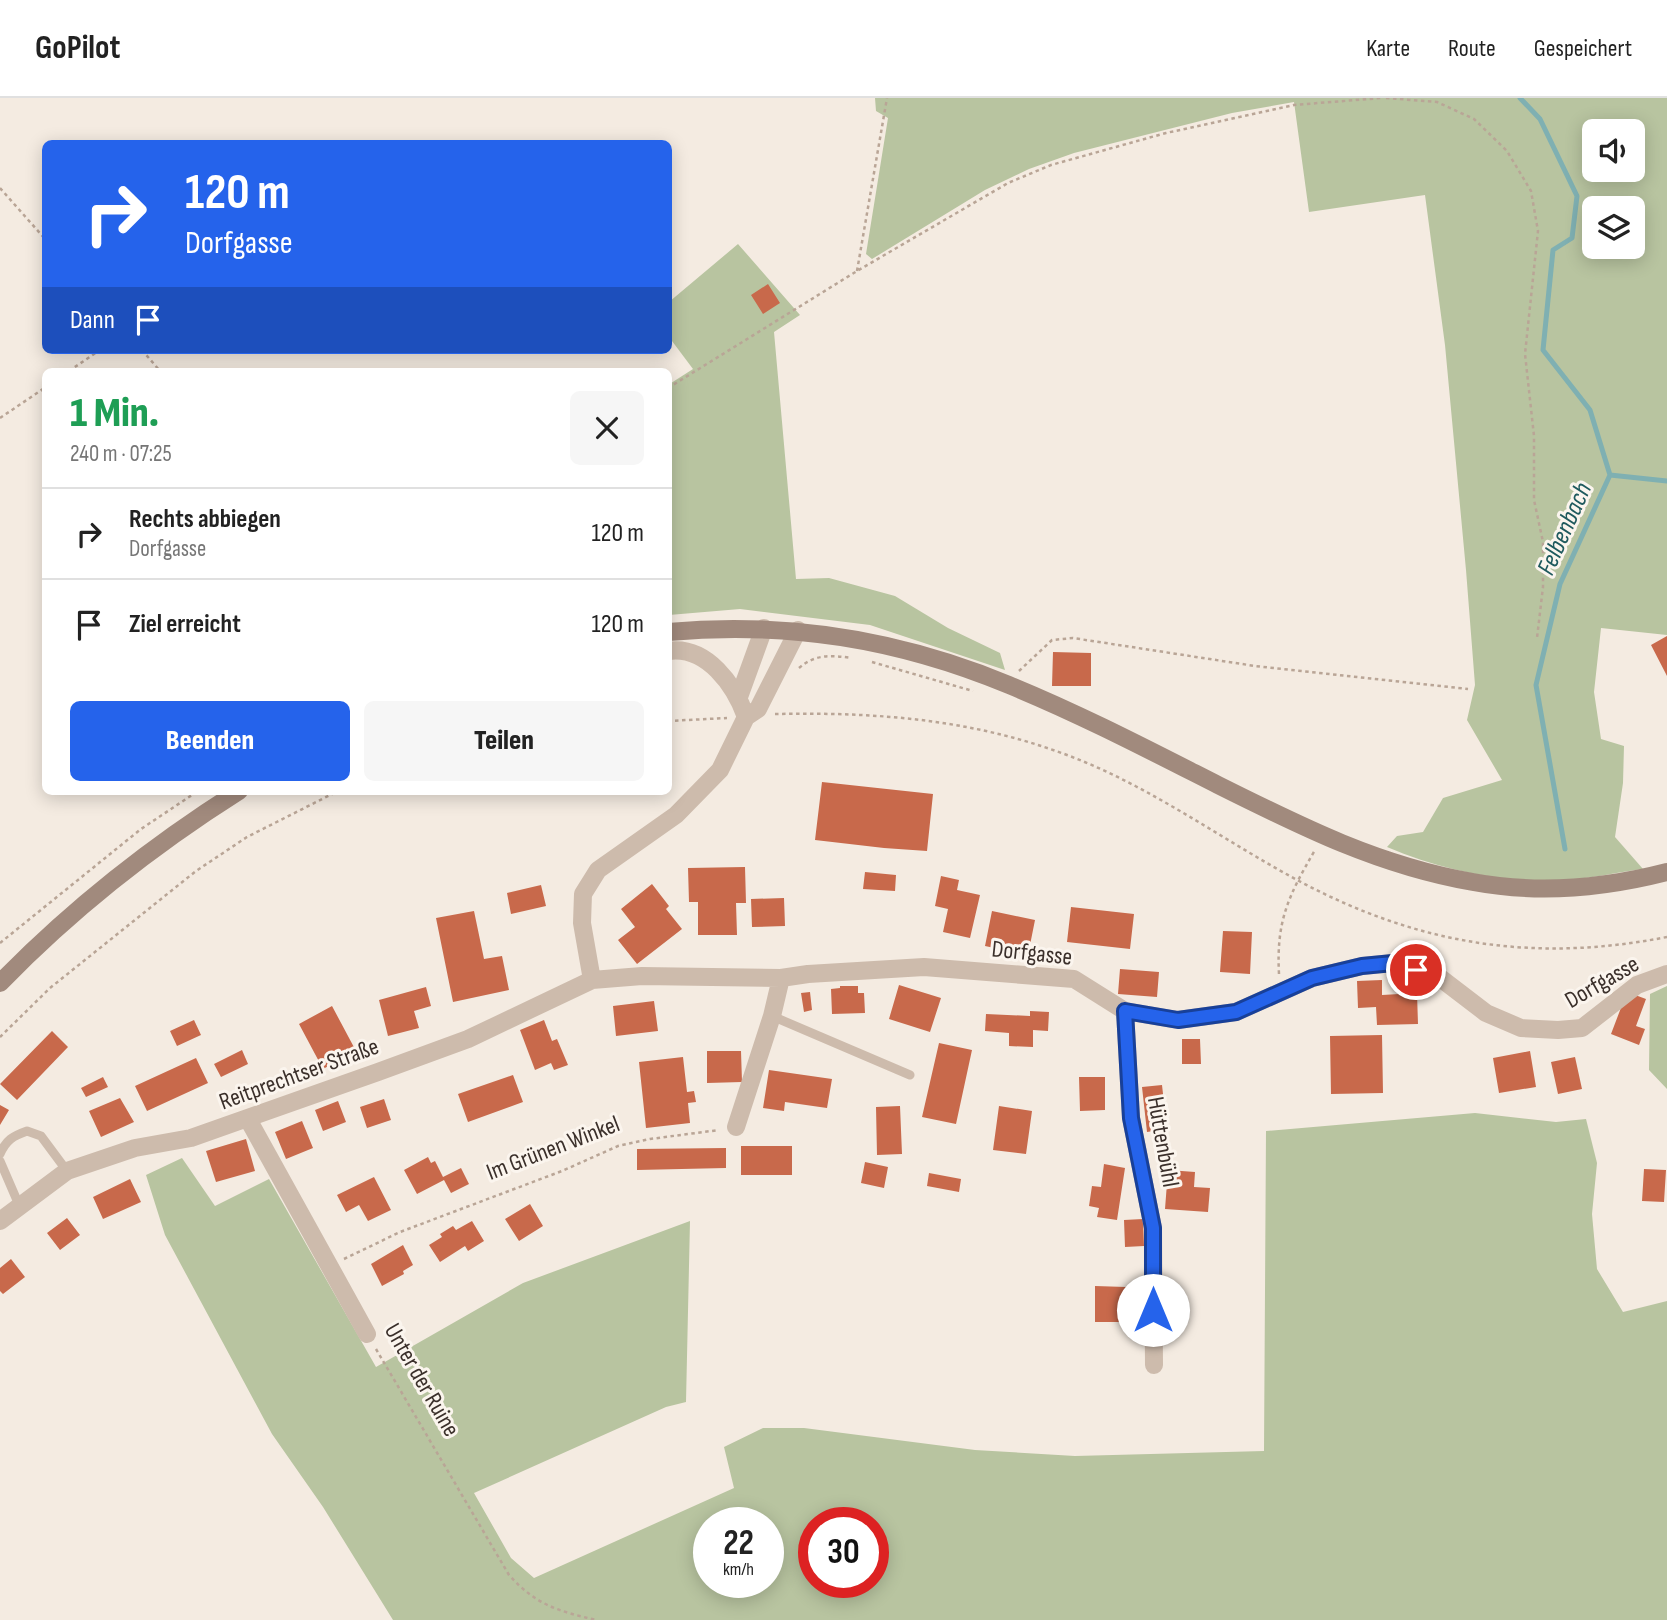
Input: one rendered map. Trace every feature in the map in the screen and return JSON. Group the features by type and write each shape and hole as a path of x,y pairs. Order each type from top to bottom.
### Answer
{"main road":[{"path":"672,632 707,628 798,630 888,646 948,663 1007,684 1122,737 1311,832 1366,855 1422,871 1475,883 1537,888 1597,886 1667,872"},
{"path":"0,983 103,886 159,844 233,795"}],"street":[{"path":"739,697 764,628"},
{"path":"592,980 582,923 583,894 598,870 676,815 720,770 747,717 758,709 798,630"},
{"path":"672,651 695,654 711,664 739,697 747,717"},
{"path":"587,953 623,978"},
{"name":"Dorfgasse","path":"592,980 781,978 924,967 1074,979 1125,1011 1178,1020 1236,1012 1312,978 1362,966 1393,963 1438,977 1486,1013 1521,1028 1558,1030 1582,1028 1637,985 1667,974"},
{"path":"736,1127 772,1016 781,978"},
{"name":"Reitprechtser Straße","path":"0,1221 67,1171 135,1148 191,1138 468,1039 592,980"},
{"name":"Hüttenbühl","path":"1125,1011 1131,1118 1153,1228 1154,1365"},
{"name":"Unter der Ruine","path":"248,1119 367,1334"}],"lane":[{"path":"772,1016 910,1075"},
{"path":"0,1154 13,1136 27,1131 41,1136 67,1171"},
{"path":"0,1161 19,1205"}],"path":[{"path":"857,271 887,98"},
{"path":"672,386 857,271 1007,183 1051,165 1166,133 1294,105 1383,98 1437,102 1474,119 1507,151 1531,191 1538,231 1525,354 1534,436 1534,500 1543,542 1543,587 1537,638"},
{"path":"0,188 42,235"},
{"path":"73,368 94,354"},
{"path":"145,354 157,368"},
{"path":"0,418 42,390"},
{"path":"1007,684 1052,640 1073,638 1255,666 1468,689"},
{"path":"774,714 847,713 893,716 943,723 1021,740 1067,755 1112,775 1298,880 1367,912 1417,930 1457,940 1509,948 1550,950 1592,948 1667,937"},
{"path":"672,721 747,717"},
{"path":"0,943 141,829 192,795"},
{"path":"0,1037 50,988 196,871 247,837 330,795"},
{"path":"1280,991 1277,944 1284,910 1315,850"},
{"name":"Im Grünen Winkel","path":"328,1267 400,1231 562,1171 618,1146 736,1127"},
{"name":"Unter der Ruine","path":"367,1334 509,1575 524,1592 540,1603 555,1610 596,1620"}],"green space":[{"path":"875,98 1667,98 1667,635 1601,628 1594,692 1601,739 1624,746 1623,783 1615,837 1643,869 1568,880 1522,880 1453,869 1387,847 1397,836 1423,832 1443,798 1502,780 1467,720 1475,685 1466,570 1445,345 1425,195 1309,212 1294,102 1232,113 1074,153 1029,169 985,190 872,259 866,254 888,118 876,111"},
{"path":"738,244 800,315 774,332 796,579 829,578 895,596 948,628 1000,653 1005,670 870,625 740,609 672,615 672,382 693,369 672,341 672,299"},
{"path":"1667,986 1667,1089 1649,1070 1650,994"},
{"path":"1475,1113 1556,1122 1586,1119 1597,1163 1592,1214 1597,1269 1623,1312 1667,1301 1667,1620 393,1620 323,1507 272,1434 165,1235 146,1175 182,1158 215,1206 269,1179 376,1367 523,1283 690,1221 686,1402 666,1407 474,1493 511,1558 534,1578 734,1488 724,1447 763,1428 804,1428 975,1450 1075,1456 1264,1451 1266,1131"}],"building":[{"path":"768,284 780,303 763,314 751,295"},
{"path":"1667,636 1667,676 1651,645"},
{"path":"1053,652 1091,653 1091,686 1052,686"},
{"path":"822,782 933,794 927,851 815,840"},
{"path":"745,867 746,903 736,903 737,935 698,935 698,902 689,902 688,868"},
{"path":"865,872 896,875 895,891 863,889"},
{"path":"941,876 959,880 957,890 980,895 970,938 943,932 948,909 935,906"},
{"path":"652,884 669,906 666,909 682,929 637,964 618,940 635,927 621,909"},
{"path":"541,885 546,906 511,914 507,893"},
{"path":"784,898 785,926 752,927 751,899"},
{"path":"1071,907 1134,914 1130,949 1067,942"},
{"path":"474,911 484,959 502,956 509,990 453,1002 436,918"},
{"path":"992,911 1035,920 1028,955 985,946"},
{"path":"1223,931 1252,932 1250,974 1220,972"},
{"path":"1120,969 1159,972 1157,997 1118,994"},
{"path":"1382,980 1382,995 1417,993 1418,1024 1377,1025 1376,1007 1358,1008 1357,981"},
{"path":"899,985 941,998 930,1032 889,1019"},
{"path":"858,986 858,993 864,993 865,1013 832,1014 831,989"},
{"path":"426,987 431,1006 414,1011 419,1028 388,1036 379,1000"},
{"path":"810,992 812,1010 804,1012 801,993"},
{"path":"1627,992 1646,999 1636,1026 1645,1029 1639,1045 1611,1034"},
{"path":"654,1001 658,1031 616,1036 613,1006"},
{"path":"332,1006 356,1051 323,1069 299,1024"},
{"path":"1030,1011 1049,1012 1048,1031 1033,1030 1033,1047 1009,1046 1009,1033 985,1031 986,1014 1030,1016"},
{"path":"194,1020 201,1035 177,1046 170,1031"},
{"path":"544,1020 552,1041 557,1039 568,1065 554,1070 551,1063 535,1070 520,1030"},
{"path":"52,1031 68,1047 17,1100 0,1084"},
{"path":"1382,1035 1383,1093 1331,1094 1330,1036"},
{"path":"1182,1039 1200,1039 1201,1064 1182,1064"},
{"path":"939,1043 972,1050 956,1124 922,1117"},
{"path":"242,1050 248,1064 221,1077 214,1064"},
{"path":"707,1051 741,1051 742,1082 707,1083"},
{"path":"1530,1051 1536,1087 1499,1093 1493,1058"},
{"path":"683,1057 687,1092 694,1091 696,1102 688,1103 690,1123 646,1128 639,1062"},
{"path":"1575,1057 1582,1089 1558,1094 1551,1062"},
{"path":"196,1058 208,1083 147,1111 135,1086"},
{"path":"769,1070 832,1079 827,1108 785,1102 784,1111 763,1108"},
{"path":"513,1075 523,1102 468,1122 458,1094"},
{"path":"103,1077 108,1087 86,1097 81,1088"},
{"path":"1079,1077 1105,1077 1105,1110 1080,1111"},
{"path":"1162,1085 1167,1129 1147,1132 1142,1087"},
{"path":"120,1098 134,1122 101,1137 89,1111"},
{"path":"384,1099 391,1120 367,1128 360,1107"},
{"path":"338,1101 346,1122 323,1131 315,1110"},
{"path":"0,1105 9,1110 0,1125"},
{"path":"900,1106 902,1154 877,1155 876,1107"},
{"path":"999,1106 1032,1111 1026,1154 993,1150"},
{"path":"302,1121 313,1148 286,1159 275,1132"},
{"path":"246,1139 255,1171 216,1182 206,1151"},
{"path":"741,1146 792,1146 792,1175 741,1175"},
{"path":"726,1148 726,1168 637,1170 637,1149"},
{"path":"428,1157 431,1163 435,1161 443,1177 461,1168 469,1184 451,1193 444,1180 417,1194 404,1170"},
{"path":"865,1162 888,1167 884,1188 861,1183"},
{"path":"1104,1164 1125,1168 1117,1220 1097,1217 1099,1208 1089,1206 1092,1186 1101,1187"},
{"path":"1644,1169 1666,1170 1664,1202 1642,1201"},
{"path":"1168,1170 1195,1172 1194,1187 1210,1188 1208,1212 1165,1209"},
{"path":"929,1173 961,1179 959,1192 927,1186"},
{"path":"374,1177 391,1210 368,1221 359,1205 346,1212 337,1195"},
{"path":"130,1179 141,1202 103,1219 93,1197"},
{"path":"530,1204 543,1226 519,1241 505,1219"},
{"path":"67,1218 80,1235 60,1250 47,1233"},
{"path":"1143,1219 1144,1246 1125,1247 1124,1220"},
{"path":"472,1221 484,1241 468,1251 465,1246 440,1262 429,1245 453,1226 456,1230"},
{"path":"403,1245 413,1265 403,1271 404,1274 382,1286 371,1264"},
{"path":"11,1259 25,1277 3,1294 0,1291 0,1268"},
{"path":"1095,1286 1126,1287 1126,1322 1095,1322"}],"waterway":[{"name":"Felbenbach","path":"1520,98 1540,119 1577,196 1572,238 1553,250 1543,350 1590,410 1610,475 1560,584 1536,685 1565,849"},
{"path":"1610,475 1667,481"}],"route":[{"path":"1153,1310 1153,1228 1131,1118 1125,1011 1178,1020 1236,1012 1312,978 1362,966 1393,963 1416,970"}]}
